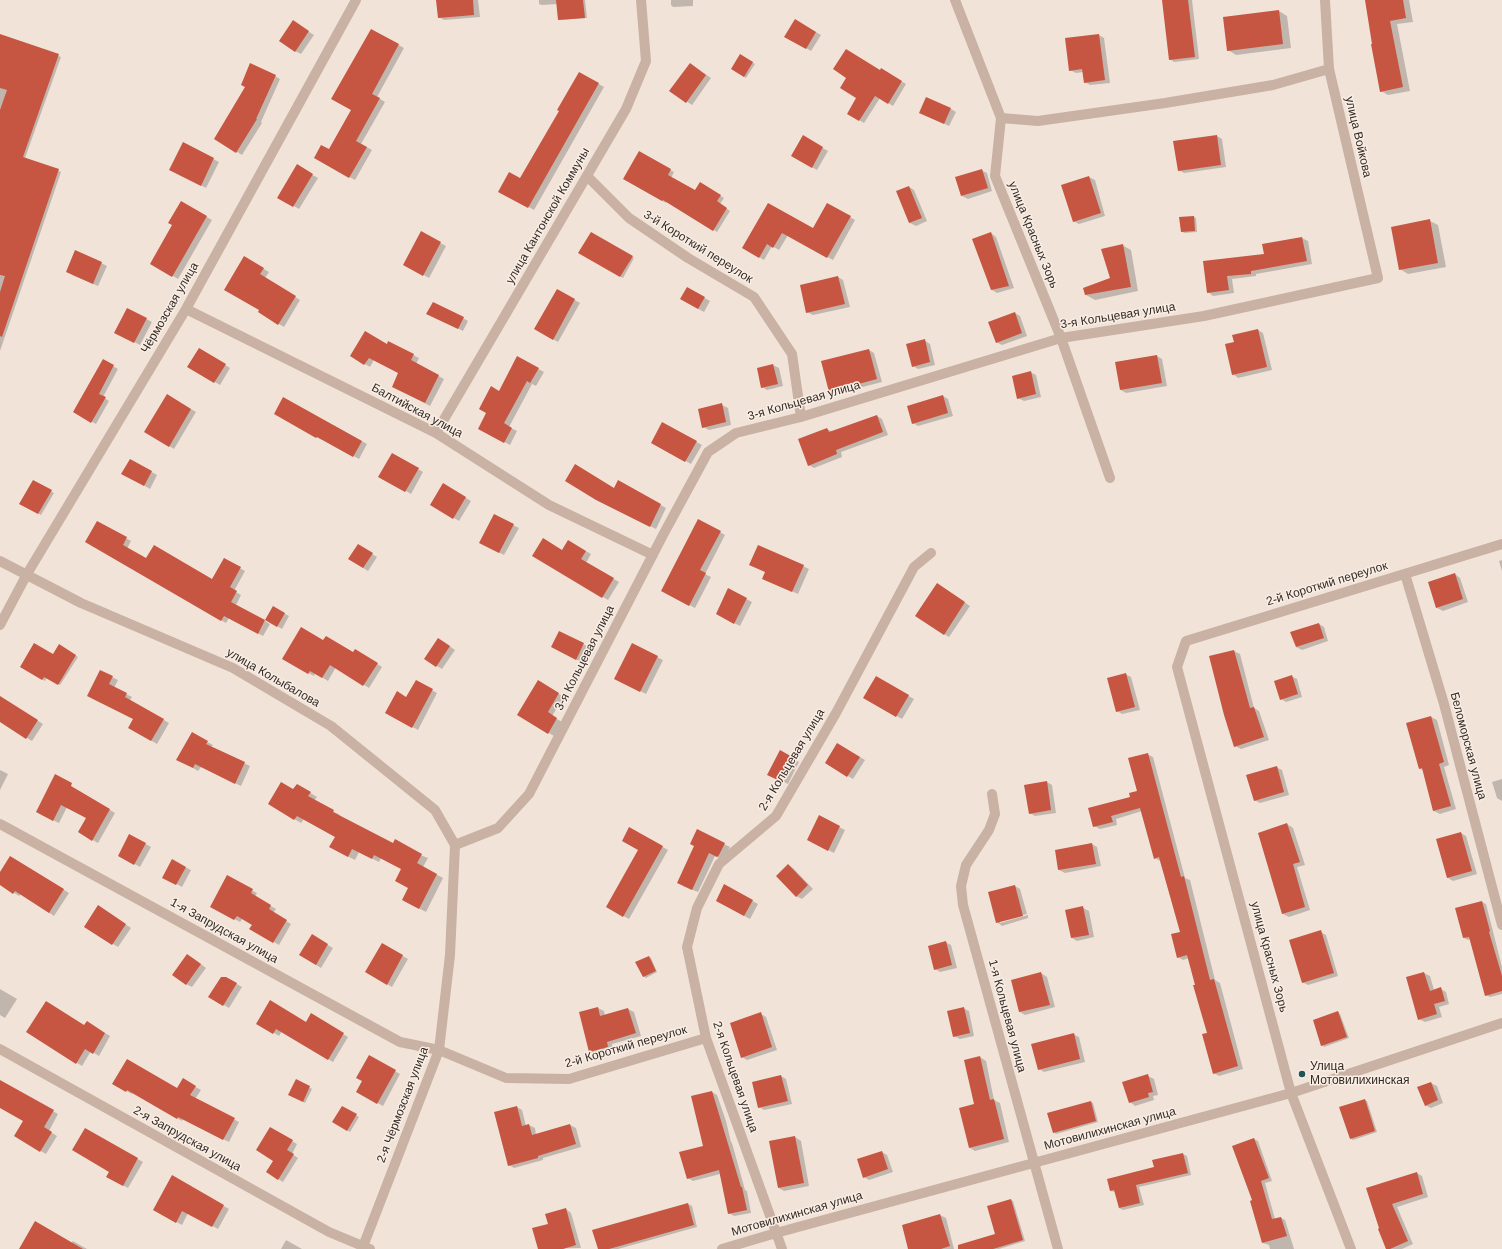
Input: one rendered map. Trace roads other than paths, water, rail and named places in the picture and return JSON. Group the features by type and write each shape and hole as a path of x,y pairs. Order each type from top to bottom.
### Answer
{"street":[{"name":"Чёрмозская улица","path":"0,625 27,574 186,309 356,0"},
{"name":"улица Кантонской Коммуны","path":"436,433 626,109 646,61 641,0"},
{"name":"улица Красных Зорь","path":"955,0 1001,118 995,176 1061,338 1110,478"},
{"name":"улица Войкова","path":"1324,0 1329,69 1378,278"},
{"path":"1001,118 1038,121 1166,103 1273,85 1329,69"},
{"name":"3-й Короткий переулок","path":"587,176 629,218 688,258 754,297 792,354 802,416"},
{"name":"3-я Кольцевая улица","path":"455,845 498,828 529,794 663,535 708,452 736,433 802,416 1061,338 1204,316 1378,278"},
{"name":"Балтийская улица","path":"186,309 436,433 549,505 653,555"},
{"name":"2-й Короткий переулок","path":"1177,667 1186,641 1502,544"},
{"name":"2-я Кольцевая улица","path":"782,1249 706,1038 687,947 697,908 719,864 776,816 836,713 914,567 930,553"},
{"name":"улица Колыбалова","path":"0,561 81,603 233,668 331,726 435,810 455,845"},
{"name":"Беломорская улица","path":"1405,574 1444,704 1502,925"},
{"name":"улица Красных Зорь","path":"1177,667 1291,1093 1351,1249"},
{"name":"1-я Кольцевая улица","path":"992,794 994,814 989,830 966,865 962,886 963,905 1058,1249"},
{"name":"1-я Запрудская улица","path":"0,824 400,1042 439,1050"},
{"name":"2-я Чёрмозская улица","path":"365,1248 439,1050 450,955 455,845"},
{"name":"Мотовилихинская улица","path":"722,1249 1291,1093 1502,1023"},
{"name":"2-й Короткий переулок","path":"439,1050 506,1078 569,1079 706,1038"},
{"name":"2-я Запрудская улица","path":"0,1049 330,1232 365,1248"}],"place":[{"name":"Улица Мотовилихинская","path":"1302,1074"}]}
